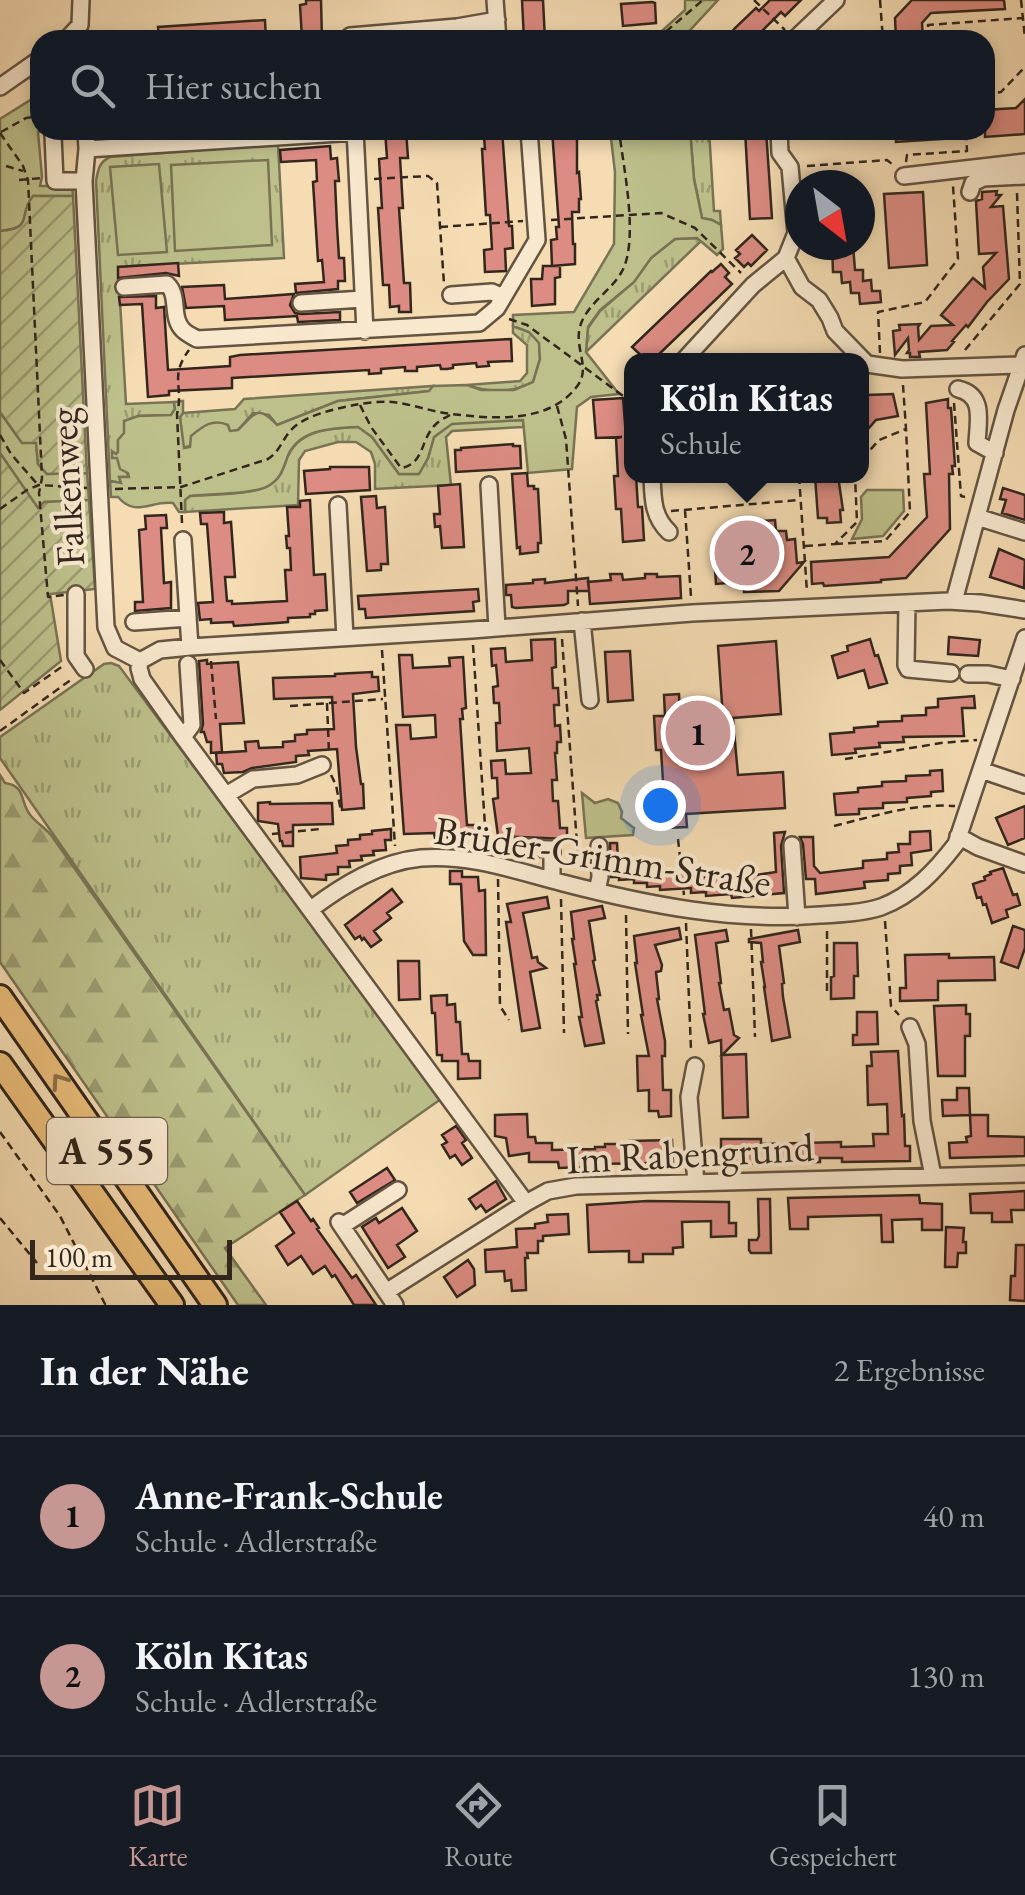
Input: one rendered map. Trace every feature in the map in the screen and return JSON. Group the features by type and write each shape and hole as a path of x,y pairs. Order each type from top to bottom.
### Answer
{"highway":[{"name":"A 555","path":"0,996 215,1305"},
{"name":"A 555","path":"0,1064 172,1305"}],"street":[{"path":"76,30 80,25 81,0"},
{"path":"495,0 498,30"},
{"path":"804,30 836,0"},
{"path":"421,30 497,20"},
{"path":"457,27 460,30"},
{"path":"0,86 30,65"},
{"path":"52,140 55,181 84,181"},
{"name":"Falkenweg","path":"87,140 84,181 98,489 106,627 114,648 140,661 142,680 526,1204"},
{"path":"87,149 222,140"},
{"path":"356,140 365,331"},
{"path":"124,287 171,286 177,322 197,339 479,323 500,302 537,240 530,140"},
{"path":"779,140 780,153 790,170"},
{"path":"904,176 952,169 1022,171"},
{"path":"970,192 972,183 980,179 1022,171"},
{"path":"690,353 752,285 785,259"},
{"path":"787,260 802,287 818,300 830,318 834,331 857,353"},
{"path":"448,296 492,292 500,302"},
{"path":"300,303 363,299"},
{"path":"870,366 902,369 1023,360 954,601"},
{"path":"956,396 969,391 976,398 977,443 995,453"},
{"path":"1006,410 1025,416"},
{"path":"653,483 655,512 668,532"},
{"path":"489,485 496,628"},
{"path":"338,505 345,638"},
{"path":"979,509 1025,532"},
{"path":"183,540 192,725 183,737"},
{"path":"76,594 80,663"},
{"path":"140,661 160,650 189,656 209,646 692,613 954,601 1025,610"},
{"path":"907,604 908,668 988,674 1025,694"},
{"path":"134,622 188,618"},
{"path":"581,621 590,700"},
{"name":"Brüder-Grimm-Straße","path":"311,909 350,883 396,863 435,858 492,864 685,910 797,917 882,906 912,890 936,870 956,844 1025,638"},
{"path":"226,795 252,779 297,775 322,765"},
{"path":"981,770 1025,785"},
{"path":"958,836 1025,864"},
{"path":"792,845 797,917"},
{"path":"501,846 564,846 552,873 555,881"},
{"path":"597,891 599,846"},
{"path":"910,1027 917,1044 922,1122 933,1176"},
{"path":"694,1066 689,1098 696,1183"},
{"name":"Im Rabengrund","path":"391,1298 548,1191 576,1186 1025,1174"},
{"path":"391,1298 340,1224 398,1190"}],"path":[{"path":"668,30 703,0"},
{"path":"754,0 784,30"},
{"path":"880,0 882,30"},
{"path":"1021,0 1025,38"},
{"path":"928,30 928,25 1023,18"},
{"path":"995,93 1002,92 1025,67"},
{"path":"30,117 0,133 28,180 42,478 39,485 48,597 76,594"},
{"path":"0,435 32,481 39,485 144,490 181,488 268,459 296,425 360,405 391,402 451,414 517,418 556,405 579,384 584,366 578,334 582,320 622,272 629,251 620,140"},
{"path":"904,176 907,155 967,151 966,140"},
{"path":"790,167 887,160 904,176"},
{"path":"6,166 25,171"},
{"path":"870,366 878,312 925,302 958,258 952,169"},
{"path":"952,367 1020,284 1022,171"},
{"path":"358,180 428,176 437,184 448,296"},
{"path":"18,180 55,177"},
{"path":"440,227 660,213 695,228 752,285"},
{"path":"500,302 510,320 527,325 624,396"},
{"path":"183,540 176,414 180,403 178,372 179,364 197,339"},
{"path":"804,546 884,541 910,512 902,369"},
{"path":"956,396 961,496 979,509"},
{"path":"360,405 370,426 401,468 412,466 427,436 451,414"},
{"path":"556,405 566,439 581,621"},
{"path":"869,451 879,440 906,428"},
{"path":"799,483 808,608"},
{"path":"836,544 857,522 856,483"},
{"path":"0,509 39,485"},
{"path":"655,512 800,500"},
{"path":"685,510 692,613"},
{"path":"561,622 564,846 580,887"},
{"path":"472,630 500,1006 509,1020"},
{"path":"381,636 396,863"},
{"path":"209,646 216,720"},
{"path":"0,660 28,701"},
{"path":"24,693 80,663"},
{"path":"0,730 80,663"},
{"path":"290,706 385,699"},
{"path":"326,703 328,754 322,765 336,785 341,811"},
{"path":"845,759 942,743 992,740"},
{"path":"834,826 931,804 969,806"},
{"path":"256,836 320,829"},
{"path":"678,838 694,1066"},
{"path":"555,881 564,1033"},
{"path":"626,898 628,1034"},
{"path":"882,906 891,1006 910,1027"},
{"path":"826,915 828,996"},
{"path":"751,916 755,1037"},
{"path":"0,1132 60,1216 103,1305"},
{"path":"0,1218 37,1263"}],"green space":[{"path":"685,0 718,0 690,30 663,30 685,10"},
{"path":"30,100 30,140 39,140 40,186 72,186 73,196 33,196 22,224 0,231 0,119"},
{"path":"611,140 691,140 702,218 721,225 723,249 717,255 697,238 675,239 651,258 634,282 600,310 588,327 586,352 619,394 591,397 577,407 572,469 528,473 523,420 452,424 434,437 419,474 399,474 372,437 358,427 348,427 315,432 297,442 280,475 268,486 190,496 185,500 185,512 179,512 173,503 138,507 111,497 110,481 121,483 119,477 129,477 120,469 117,458 112,458 112,451 118,452 124,421 138,416 171,415 174,402 183,401 180,417 184,448 190,447 191,436 208,424 223,423 230,431 238,430 256,413 265,414 277,425 338,401 429,391 433,386 514,390 533,382 540,359 539,343 529,332 513,326 513,315 574,312 614,244"},
{"path":"691,140 710,140 714,211 720,211 721,225 702,218"},
{"path":"278,144 284,258 118,267 126,404 174,402 175,409 171,415 138,416 118,441 116,454 129,477 120,477 122,483 110,481 96,181 100,167 110,157"},
{"path":"268,160 272,245 175,251 171,165"},
{"path":"159,164 167,252 118,255 110,167"},
{"path":"33,196 73,196 87,473 47,474 38,464 36,443 22,443 0,412 0,231 22,224"},
{"path":"675,239 701,241 586,352 588,328 600,311 634,282 651,258"},
{"path":"513,326 529,332 539,342 540,359 533,382 501,391 467,385 520,381 527,373 527,345 513,333"},
{"path":"433,386 430,391 338,401 277,425 269,415 253,413 238,430 183,448 183,413 235,409 244,399"},
{"path":"0,412 22,443 36,442 38,464 47,474 87,473 89,500 45,502 38,509 0,453"},
{"path":"524,420 523,427 452,431 446,437 451,485 375,489 371,452 356,442 338,442 305,451 299,460 298,505 185,512 185,499 190,496 268,486 280,475 298,442 316,432 359,427 372,437 399,474 418,474 434,437 452,423"},
{"path":"0,453 38,508 44,502 89,500 95,589 50,594 61,661 0,710"},
{"path":"867,490 903,490 904,511 883,536 852,539 862,519 861,497"},
{"path":"104,664 119,666 441,1099 305,1195 0,758 0,737"},
{"path":"0,775 5,783 20,791 27,811 51,835 305,1195 225,1248 266,1305 238,1305 0,962"},
{"path":"582,793 595,803 608,799 618,803 621,818 634,828 633,835 586,838"}],"building":[{"path":"306,0 321,0 322,30 302,30 300,5 306,4"},
{"path":"522,0 543,0 544,30 524,30"},
{"path":"770,0 801,0 763,30 733,30 756,8 759,11"},
{"path":"912,0 1004,0 1005,9 931,13 922,23 922,30 896,30 895,18"},
{"path":"652,2 656,23 623,26 621,4"},
{"path":"265,20 266,30 158,30 158,27"},
{"path":"1025,99 1025,134 995,136 995,109 1016,108"},
{"path":"386,140 407,140 408,158 400,158 403,208 399,208 404,283 410,283 411,312 399,312 399,306 390,307 389,285 383,285 379,159 387,158"},
{"path":"484,140 503,140 513,248 505,249 506,271 485,272 484,250 492,249 490,215 486,215"},
{"path":"553,140 577,140 581,199 579,212 572,212 575,264 552,266 551,240 557,239"},
{"path":"746,140 767,140 772,218 750,219"},
{"path":"330,146 331,159 337,158 339,258 344,258 345,281 338,281 338,289 296,293 295,284 324,282 322,260 318,261 313,182 317,181 316,160 281,162 280,150"},
{"path":"997,191 996,195 1001,195 991,207 1003,206 1009,279 947,350 919,352 920,357 910,357 908,338 895,355 893,331 900,330 899,325 920,324 919,340 931,326 953,325 941,315 973,278 985,288 983,267 996,253 979,254 976,201 982,199 982,192"},
{"path":"923,192 927,265 889,268 884,194"},
{"path":"752,235 767,250 751,266 748,263 744,267 735,258 740,254 736,250"},
{"path":"833,260 854,260 855,270 863,270 863,281 871,280 872,291 880,291 881,302 860,304 859,293 851,293 850,282 842,283 841,272 833,272"},
{"path":"178,263 179,276 166,273 118,278 118,267"},
{"path":"721,264 732,284 660,353 638,353 632,347 711,271"},
{"path":"543,266 560,266 560,277 555,278 555,304 532,306 531,279 542,279"},
{"path":"224,285 225,299 294,294 290,305 295,313 340,312 340,320 298,322 297,316 225,320 224,306 186,308 182,287"},
{"path":"156,296 156,308 164,307 168,370 230,366 230,357 240,355 511,339 512,361 488,362 489,366 477,367 476,363 453,365 447,369 440,365 417,367 417,371 405,371 405,367 381,369 381,373 369,374 369,370 232,378 232,388 169,391 169,395 148,397 142,304 120,305 119,297"},
{"path":"893,394 898,416 876,420 869,428 869,395"},
{"path":"623,398 624,483 636,483 644,540 623,542 614,476 618,476 616,438 622,437 596,438 593,400"},
{"path":"948,399 955,466 953,474 949,474 950,529 906,578 812,584 811,562 889,557 927,517 924,474 930,474 926,403"},
{"path":"520,446 521,468 456,472 455,450"},
{"path":"369,467 370,490 306,494 304,471"},
{"path":"527,473 528,486 538,489 541,543 538,552 520,554 512,474"},
{"path":"816,483 839,483 841,522 827,523 827,518 818,518"},
{"path":"460,484 464,547 442,548 440,526 435,527 434,514 440,514 438,486"},
{"path":"1003,488 1025,495 1025,520 1002,513 1006,500 1000,499"},
{"path":"376,496 377,508 385,507 388,564 381,564 381,570 367,571 361,497"},
{"path":"310,500 314,575 325,574 327,610 277,623 234,626 233,622 200,620 198,603 213,602 207,524 201,524 200,513 224,512 224,523 231,522 235,577 225,577 227,601 287,601 285,570 291,570 287,507 300,507 300,501"},
{"path":"166,515 167,528 161,528 164,583 171,582 171,608 135,611 135,602 143,602 139,530 146,529 145,516"},
{"path":"775,520 776,531 786,531 787,540 795,539 797,563 804,562 779,591 744,592 739,582 716,584 715,568 720,568 720,558 752,556 759,548 758,529 763,529 763,521"},
{"path":"999,549 1025,560 1024,588 990,577"},
{"path":"610,574 622,574 623,580 645,578 645,574 680,576 681,598 590,604 589,591 568,591 568,603 564,605 516,608 512,607 511,595 506,595 506,585 533,580 545,579 545,583 588,578 588,582 611,580"},
{"path":"478,589 479,601 473,602 474,611 366,618 365,609 359,609 358,596"},
{"path":"949,637 980,640 978,656 948,654"},
{"path":"555,639 553,688 558,688 559,705 554,705 555,726 560,725 561,742 557,742 555,753 557,780 552,780 553,801 558,801 560,828 567,828 567,839 498,836 493,799 498,798 497,778 492,778 491,761 505,760 506,774 531,773 529,748 497,751 499,703 494,703 493,687 498,686 491,649 505,648 506,662 532,660 531,640"},
{"path":"870,639 887,683 869,688 864,670 838,678 832,656 848,651 847,646"},
{"path":"776,641 781,714 733,718 738,775 783,772 785,808 686,814 687,827 666,828 661,750 656,750 654,716 665,716 664,695 679,694 681,735 724,732 718,646"},
{"path":"630,651 633,700 608,702 605,652"},
{"path":"399,655 412,655 413,668 450,666 449,658 463,657 466,708 462,709 460,719 465,798 467,825 474,825 475,836 435,838 434,833 404,834 396,725 410,725 411,739 436,737 435,715 403,717"},
{"path":"207,660 207,664 238,662 244,723 220,724 222,752 211,753 211,742 201,732 199,661"},
{"path":"372,672 372,677 378,677 379,691 353,694 364,808 342,810 337,749 308,751 309,755 296,756 296,762 243,772 224,773 222,764 217,764 216,753 246,751 245,742 258,741 259,748 283,747 283,742 295,741 295,735 307,734 307,730 334,729 332,697 274,699 273,678"},
{"path":"974,696 975,708 962,708 964,736 903,737 904,742 879,743 880,747 832,755 830,734 878,726 878,722 902,721 902,716 926,715 926,708 938,707 938,699"},
{"path":"942,770 943,791 907,798 907,802 883,803 883,808 859,809 859,814 836,815 834,794 858,792 858,788 906,781 906,776"},
{"path":"258,803 332,803 333,824 293,825 293,846 283,846 278,824 258,821"},
{"path":"1025,806 1025,838 1008,845 996,818"},
{"path":"391,829 391,840 385,840 386,850 349,861 350,867 338,867 338,874 326,875 326,880 301,878 300,857 337,853 336,846 348,845 348,840"},
{"path":"930,831 931,850 911,853 912,865 900,866 900,873 888,874 888,880 864,882 865,888 816,894 815,879 806,879 800,837 813,837 814,866 820,873 863,868 863,861 887,859 887,853 899,852 898,844 910,844 910,832"},
{"path":"785,832 781,846 784,893 706,896 706,892 691,893 691,888 660,890 660,886 634,883 634,879 611,877 610,843 617,843 618,861 633,860 633,864 646,864 646,868 658,867 659,872 705,873 705,877 730,875 730,879 776,872 774,833"},
{"path":"1003,868 1020,905 1006,910 1008,917 992,923 973,884"},
{"path":"450,871 462,871 462,877 478,877 479,891 485,890 486,955 473,955 464,941 461,884 450,884"},
{"path":"392,889 402,902 387,913 391,918 374,931 381,940 371,947 360,936 355,939 345,925"},
{"path":"547,897 549,908 523,913 532,958 537,957 546,968 530,972 540,1028 522,1031 506,922 511,922 507,904"},
{"path":"602,906 605,918 589,921 604,1043 585,1046 571,912"},
{"path":"1013,926 1025,930 1025,948 1018,968 1001,962"},
{"path":"679,928 681,939 655,945 662,965 661,971 656,972 665,1041 663,1090 671,1090 671,1116 659,1117 658,1111 649,1111 649,1090 638,1091 637,1056 649,1056 634,936"},
{"path":"726,930 728,941 716,943 719,983 724,1010 729,1009 734,1035 739,1038 722,1055 746,1054 748,1117 723,1118 721,1040 709,1043 703,1014 695,935"},
{"path":"798,930 800,942 779,946 790,1037 772,1041 761,943 749,939"},
{"path":"834,943 857,943 854,998 831,999"},
{"path":"949,954 949,958 994,957 995,980 938,981 938,1000 900,1001 900,988 906,988 905,955"},
{"path":"398,961 419,961 420,999 399,1000"},
{"path":"447,995 447,1005 455,1004 456,1022 460,1022 462,1054 468,1054 469,1061 480,1061 480,1078 458,1079 458,1061 442,1061 442,1055 437,1055 431,996"},
{"path":"966,1005 970,1036 965,1036 965,1076 938,1076 934,1006"},
{"path":"857,1012 877,1012 878,1044 853,1045"},
{"path":"898,1051 905,1146 910,1146 910,1161 842,1162 842,1158 820,1158 820,1162 721,1164 721,1139 761,1139 761,1144 841,1142 841,1147 874,1146 873,1134 888,1134 887,1104 868,1105 867,1066 872,1066 871,1052"},
{"path":"957,1088 969,1088 970,1115 943,1116 942,1100 957,1100"},
{"path":"527,1114 528,1137 535,1137 536,1143 552,1143 552,1150 672,1140 673,1163 559,1168 558,1162 529,1162 529,1153 509,1156 506,1138 495,1136 495,1115"},
{"path":"970,1115 988,1115 988,1136 1025,1137 1025,1156 950,1158 949,1143 967,1142 966,1137 971,1136"},
{"path":"456,1126 472,1158 462,1165 455,1155 450,1158 442,1145 447,1142 442,1135"},
{"path":"387,1168 395,1180 357,1203 350,1192"},
{"path":"496,1181 506,1199 486,1212 481,1205 476,1209 469,1199"},
{"path":"1025,1191 1025,1210 1011,1210 1012,1222 992,1222 992,1213 971,1213 970,1194"},
{"path":"919,1195 920,1203 942,1204 942,1230 922,1230 922,1219 892,1220 893,1242 882,1242 881,1215 808,1217 808,1229 790,1229 788,1198"},
{"path":"758,1199 770,1199 771,1253 749,1250 749,1240 759,1236"},
{"path":"297,1201 376,1305 354,1305 325,1266 313,1274 301,1256 288,1265 276,1246 294,1233 280,1212"},
{"path":"729,1202 729,1223 736,1223 736,1236 711,1237 711,1221 682,1222 683,1247 673,1248 673,1254 643,1254 643,1262 629,1262 629,1251 589,1252 587,1205"},
{"path":"402,1208 417,1231 397,1245 405,1257 388,1268 362,1227 376,1218 379,1223"},
{"path":"568,1214 569,1234 543,1236 543,1241 538,1241 538,1253 527,1253 526,1290 512,1291 511,1280 505,1281 504,1271 486,1272 485,1250 517,1247 516,1229 535,1228 535,1224 548,1222 547,1215"},
{"path":"946,1227 964,1228 966,1253 958,1253 957,1267 945,1267"},
{"path":"1016,1245 1025,1245 1025,1301 1010,1300"},
{"path":"468,1260 474,1269 475,1285 457,1297 444,1277"}],"place":[{"name":"Köln Kitas","path":"747,553"},
{"name":"Anne-Frank-Schule","path":"698,733"}]}
